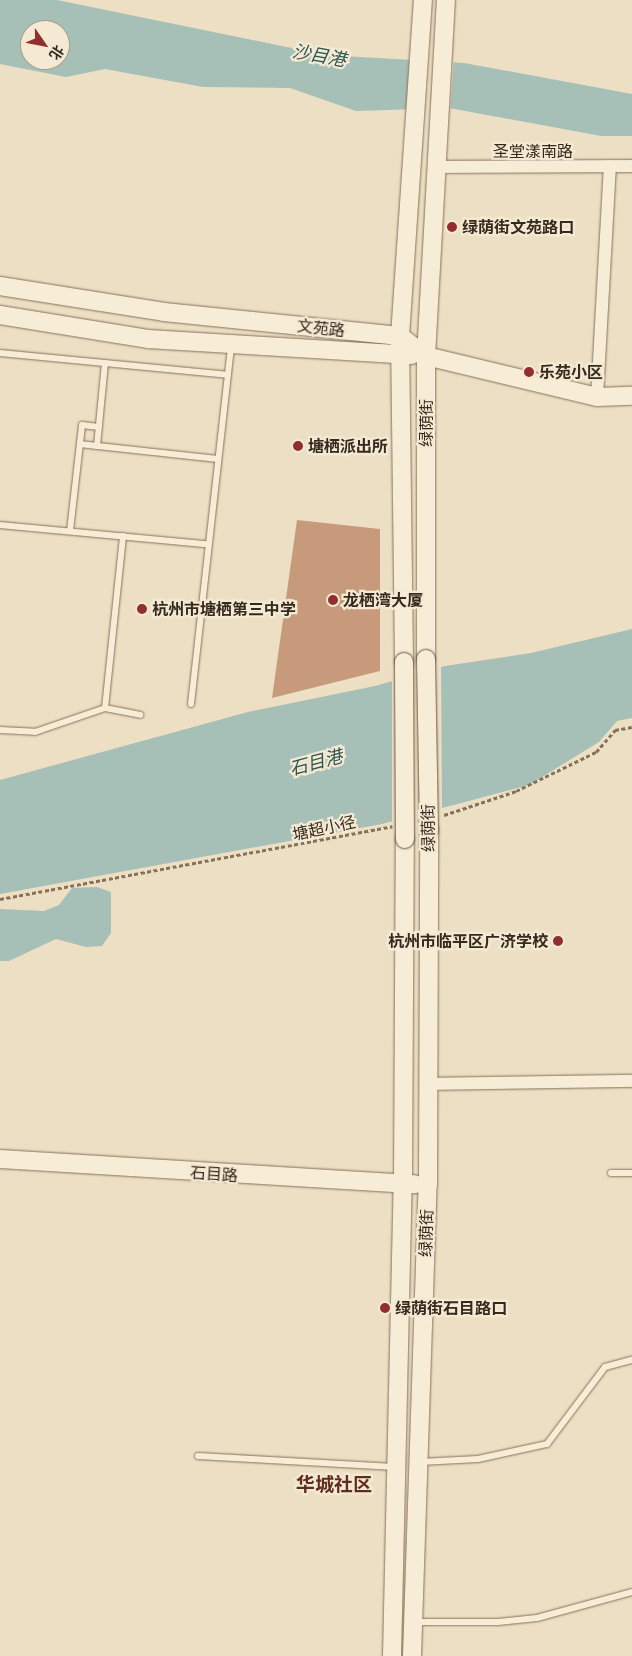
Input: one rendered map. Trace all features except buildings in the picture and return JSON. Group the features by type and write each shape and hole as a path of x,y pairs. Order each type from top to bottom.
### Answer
{"main road":[{"name":"绿荫街","path":"392,1656 403,1183 400,832 404,662 400,336 423,0"},
{"name":"绿荫街","path":"412,1656 430,1084 426,659 426,356 436,121 446,0"},
{"name":"文苑路","path":"0,286 164,312 400,336"},
{"path":"0,315 149,339 426,356 597,397 632,396"},
{"path":"400,336 426,356"},
{"name":"石目路","path":"0,1160 428,1184"}],"street":[{"path":"597,397 610,166"},
{"name":"圣堂漾南路","path":"434,168 632,166"},
{"path":"430,1084 632,1081"}],"lane":[{"path":"191,704 206,544 231,344"},
{"path":"0,352 227,375"},
{"path":"97,446 105,363"},
{"path":"70,531 82,426 99,427"},
{"path":"80,444 216,459"},
{"path":"0,525 206,544"},
{"path":"105,708 123,536"},
{"path":"0,730 35,732 105,708 140,715"},
{"path":"611,1173 632,1173"},
{"path":"419,1462 478,1459 548,1444 605,1367 632,1360"},
{"path":"198,1456 396,1468"},
{"path":"413,1622 498,1622 537,1618 632,1592"}],"path":[{"path":"439,816 516,791 596,752 615,730 632,727"},
{"name":"塘超小径","path":"0,899 400,832"}],"water":[{"name":"沙目港","path":"0,0 57,0 326,55 464,63 632,94 632,136 601,136 449,108 356,111 290,88 203,87 105,69 66,77 30,70 70,70 70,20 20,20 20,68 0,64"},
{"name":"石目港","path":"632,629 632,718 617,721 599,742 529,785 382,824 0,894 0,780 248,712 375,686 445,666 531,653"},
{"path":"97,887 111,892 111,933 102,946 86,947 56,939 9,961 0,961 0,909 44,911 59,905 72,888"}],"pier":[{"path":"410,57 454,60 450,114 406,111"},
{"path":"441,664 442,810 392,823 392,678"}],"place":[{"name":"绿荫街文苑路口","path":"452,227"},
{"name":"乐苑小区","path":"529,372"},
{"name":"塘栖派出所","path":"298,446"},
{"name":"龙栖湾大厦","path":"333,600"},
{"name":"杭州市塘栖第三中学","path":"142,609"},
{"name":"杭州市临平区广济学校","path":"558,941"},
{"name":"绿荫街石目路口","path":"385,1308"}],"district":[{"name":"华城社区","path":"334,1485"}]}
